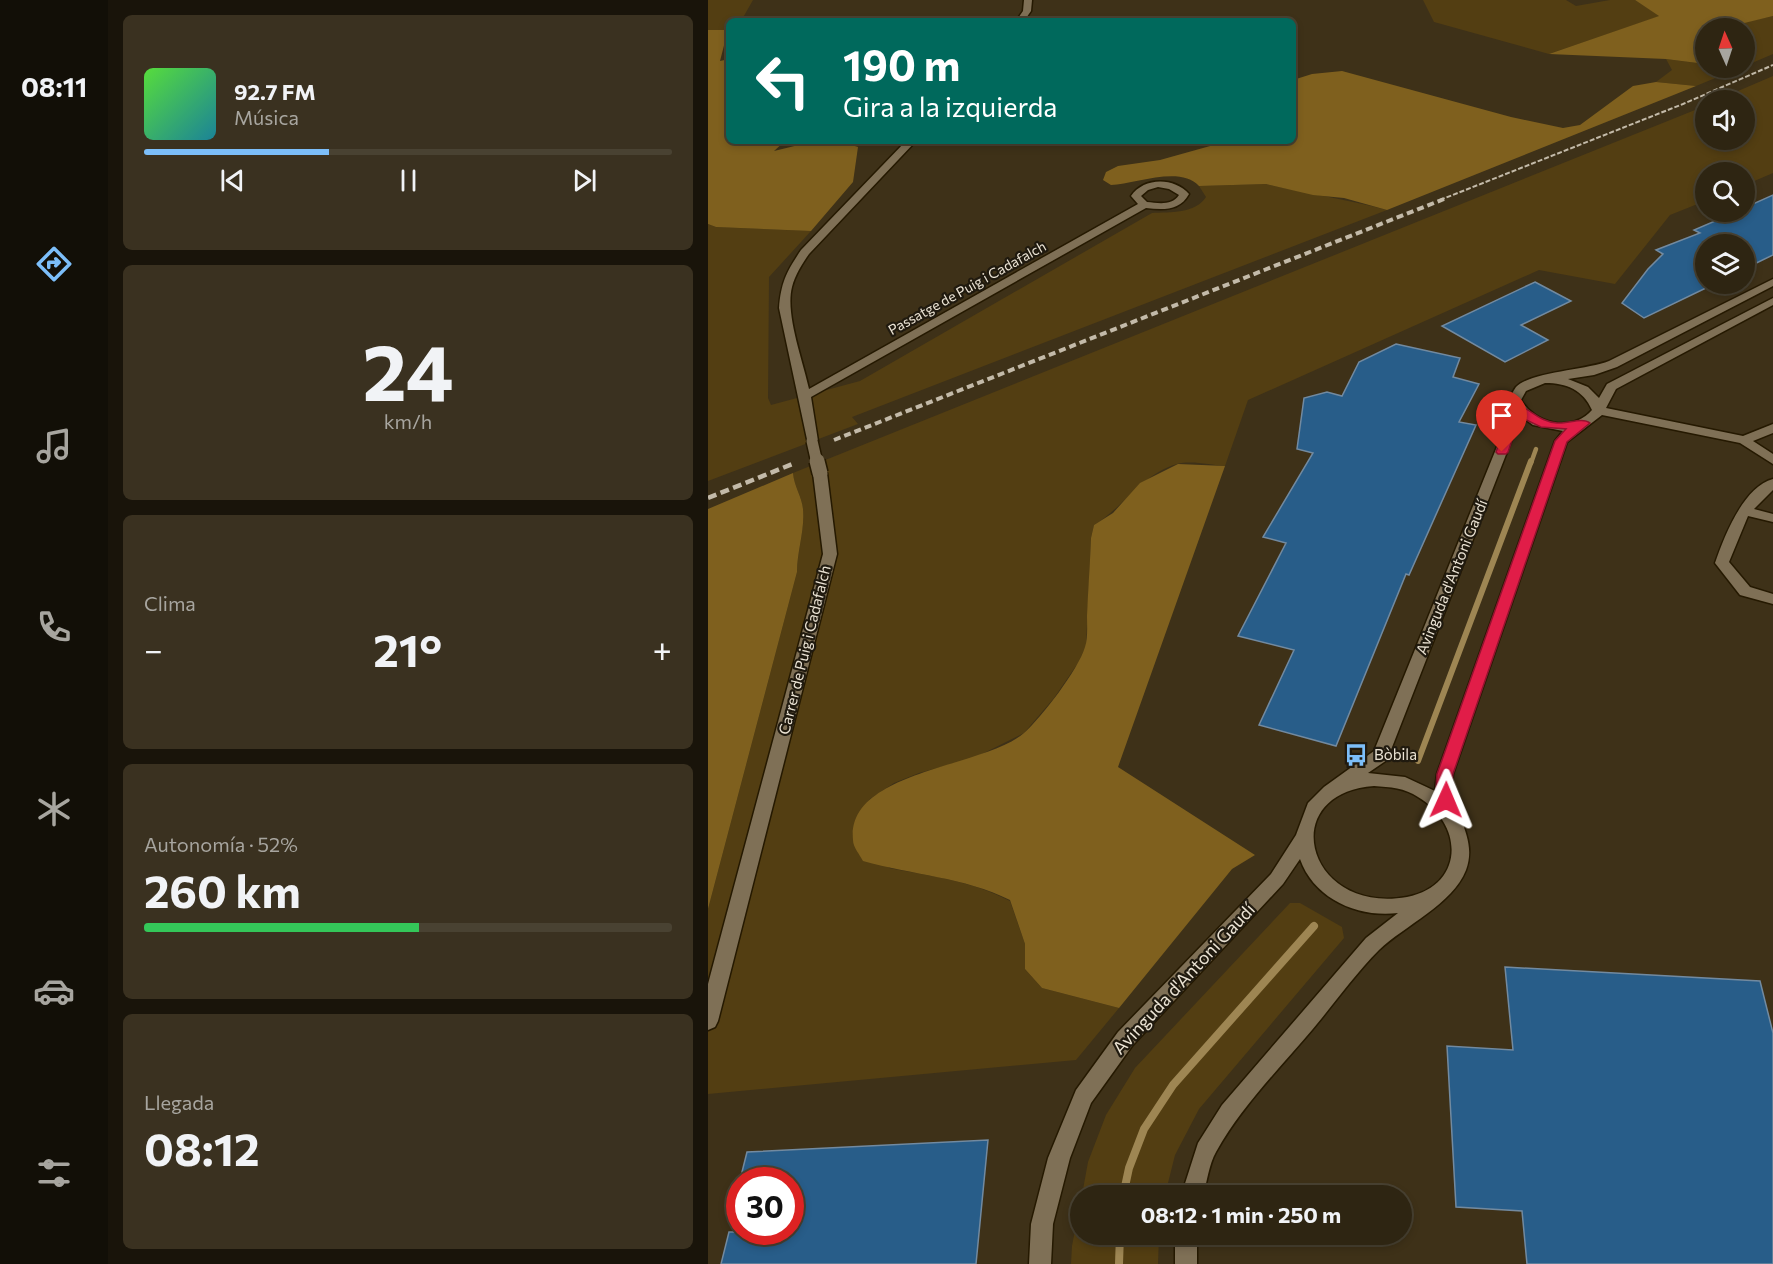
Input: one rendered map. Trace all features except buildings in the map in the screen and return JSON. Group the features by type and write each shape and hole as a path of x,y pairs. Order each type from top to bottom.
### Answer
{"street":[{"path":"1022,18 1027,11 1028,0"},
{"name":"Carrer de Puig i Cadafalch","path":"708,1021 830,554 820,474 785,308 786,288 793,270 806,252 908,144"},
{"name":"Passatge de Puig i Cadafalch","path":"805,396 1144,205"},
{"path":"1537,381 1594,371 1613,364 1773,282"},
{"path":"1195,1185 1205,1150 1229,1112 1373,944 1431,896 1443,889 1456,870 1461,854 1458,831 1448,813 1443,787 1445,774 1561,441 1567,434 1593,418 1611,387 1773,300"},
{"path":"1537,381 1559,380 1582,387 1596,400 1598,410"},
{"name":"Avinguda d'Antoni Gaudí","path":"1040,1264 1042,1224 1059,1158 1083,1097 1125,1039 1277,879 1304,838 1314,808 1330,792 1381,755 1518,408 1515,400 1518,390 1537,381"},
{"path":"1518,408 1524,414 1545,425 1560,427 1584,423"},
{"path":"1598,410 1773,442"},
{"path":"1750,438 1773,428"},
{"path":"1750,438 1773,460"},
{"path":"1773,483 1753,500 1735,525 1722,563 1744,591 1773,599"},
{"path":"1745,511 1773,518"},
{"path":"1330,792 1349,783 1374,779 1400,782 1425,792 1448,813"},
{"path":"1304,838 1312,868 1329,888 1354,902 1382,908 1400,907 1431,896"},
{"path":"1186,1245 1186,1264"}],"shaded area":[{"path":"708,0 753,0 743,18 726,18 726,30 708,30"},
{"path":"1423,0 1566,0 1576,6 1610,0 1635,0 1660,16 1549,54 1434,22"},
{"path":"1635,0 1773,0 1773,16 1755,20 1755,18 1695,18 1695,63 1666,59 1549,54 1659,16"},
{"path":"1773,16 1773,54 1755,62 1755,20"},
{"path":"708,30 726,30 720,61 726,60 726,144 782,144 774,151 803,144 848,144 858,147 853,182 811,231 716,227 708,224"},
{"path":"1666,59 1695,63 1695,78 1716,78 1696,86 1656,82 1672,70"},
{"path":"1342,71 1511,117 1563,128 1580,125 1633,86 1656,82 1696,86 1387,210 1344,198 1313,195 1266,184 1199,186 1191,180 1169,176 1111,185 1103,180 1106,172 1118,166 1160,160 1217,144 1296,144 1296,79 1312,74"},
{"path":"1773,76 1773,173 1755,181 1755,162 1695,162 1695,205 1670,215 1615,284 1539,270 1248,400 1225,466 1183,463 1165,469 1153,475 1094,525 1091,538 1086,646 1078,663 1054,698 1024,733 974,758 919,773 894,783 870,799 856,821 889,868 966,884 1010,901 1025,944 1025,969 1042,988 1119,1008 1076,1060 708,1094 708,909 797,572 803,509 793,473 1695,110 1695,150 1755,150 1755,90 1740,90"},
{"path":"1266,184 1387,210 852,417 858,424 708,481 708,224 716,227 811,231 769,277 768,398 771,405 860,381 1152,213 1182,211 1195,207 1206,197 1199,186"},
{"path":"1178,464 1225,466 1118,767 1255,855 1232,869 1119,1008 1042,988 1025,969 1025,944 1010,900 975,886 863,861 853,840 857,817 871,799 893,785 921,773 1005,745 1024,733 1040,716 1059,693 1085,647 1091,538 1094,525 1113,513 1140,483"},
{"path":"793,473 803,509 797,572 708,909 708,509"},
{"path":"1290,903 1300,903 1342,927 1344,938 1199,1109 1175,1155 1168,1185 1084,1185 1088,1162 1106,1115 1135,1068"},
{"path":"1159,1245 1158,1264 1071,1264 1072,1246"}],"waterway":[{"path":"1531,463 1536,449"},
{"path":"1418,761 1531,461"},
{"path":"1125,1185 1129,1168 1144,1129 1173,1085 1314,926"},
{"path":"1119,1264 1120,1245"}],"railway":[{"path":"1440,200 1683,104 1773,65"},
{"path":"834,440 1444,199"},
{"path":"708,498 795,463"}],"place":[{"name":"Bòbila","path":"1356,755"}],"route":[{"path":"1446,800 1443,787 1445,774 1561,441 1567,434 1584,423 1560,427 1545,425 1535,421 1518,408 1502,452"}]}
